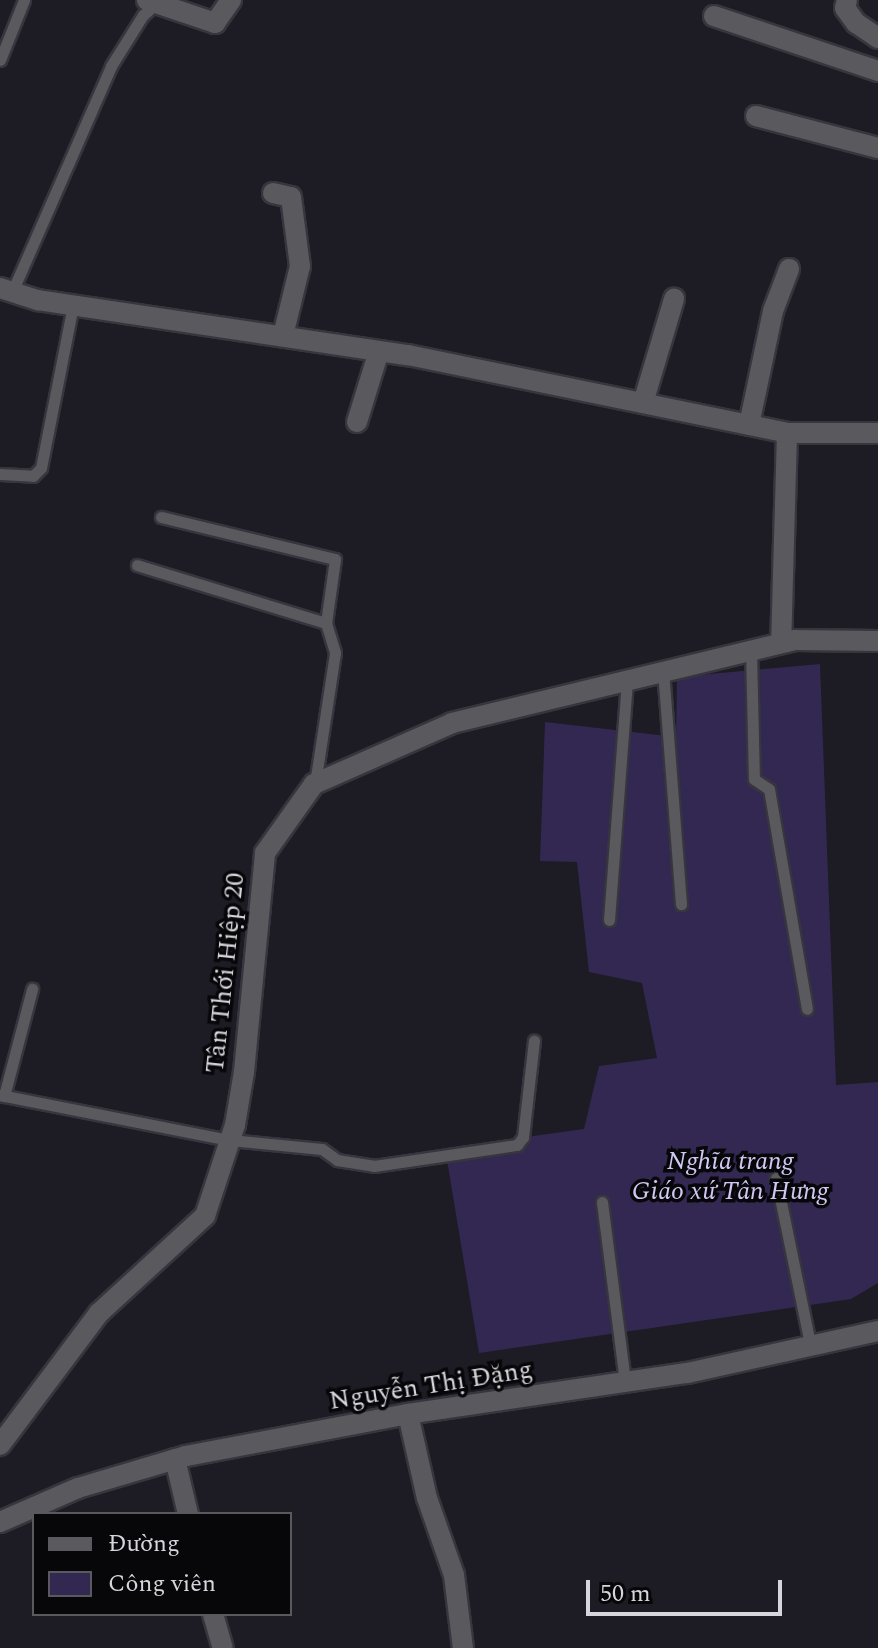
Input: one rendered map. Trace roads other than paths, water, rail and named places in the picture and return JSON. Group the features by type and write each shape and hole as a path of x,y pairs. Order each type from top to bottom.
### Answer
{"street":[{"path":"154,1 215,23 231,0"},
{"path":"847,0 845,8 856,23 878,38"},
{"path":"714,16 878,71"},
{"path":"756,116 878,148"},
{"path":"273,193 291,197 300,266 283,336"},
{"path":"749,425 773,311 789,269"},
{"path":"6,290 73,305 379,351 787,433 878,433"},
{"path":"643,403 674,299"},
{"path":"357,422 379,351"},
{"path":"781,643 787,433"},
{"path":"314,784 452,723 781,643 878,641"},
{"name":"Tân Thới Hiệp 20","path":"0,1445 99,1313 205,1216 230,1140 244,1072 265,853 314,784"},
{"name":"Nguyễn Thị Đặng","path":"0,1522 78,1488 175,1459 408,1414 625,1382 811,1348 878,1331"},
{"path":"408,1414 427,1498 454,1575 463,1648"},
{"path":"175,1459 188,1512"},
{"path":"214,1616 223,1648"}],"lane":[{"path":"0,60 24,0"},
{"path":"6,290 111,66 154,1"},
{"path":"0,474 33,476 41,468 73,305"},
{"path":"161,517 335,559 326,623 335,653 314,784"},
{"path":"137,565 326,623"},
{"path":"751,650 754,779 769,789 807,1009"},
{"path":"663,670 681,904"},
{"path":"609,920 627,679"},
{"path":"32,989 2,1096 230,1140 322,1149 337,1160 374,1166 512,1147 523,1137 534,1041"},
{"path":"776,1178 811,1348"},
{"path":"602,1202 625,1382"}],"park label":[{"name":"Nghĩa trang Giáo xứ Tân Hưng","path":"730,1177"}]}
